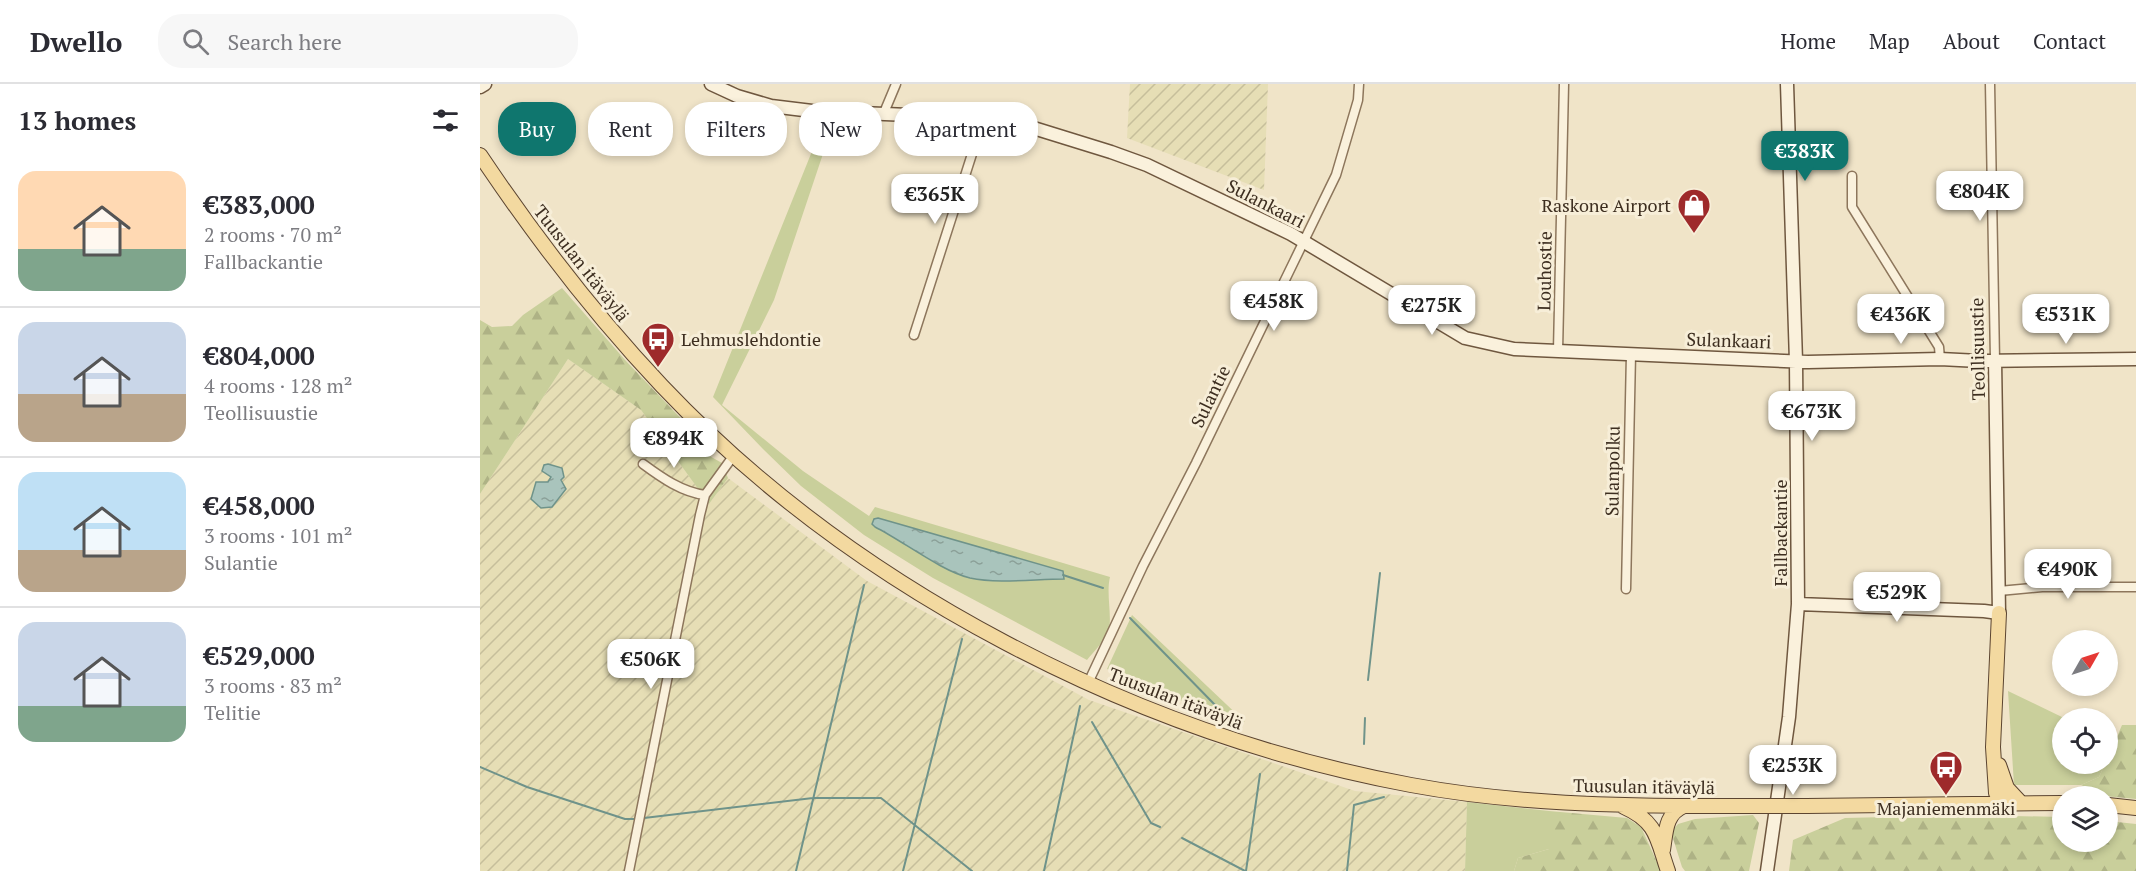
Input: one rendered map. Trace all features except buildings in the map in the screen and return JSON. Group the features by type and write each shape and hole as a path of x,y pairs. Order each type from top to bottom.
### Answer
{"main road":[{"name":"Tuusulan itäväylä","path":"480,155 522,217 608,327 664,388 734,455 817,523 880,569 987,631 1088,683 1186,723 1256,747 1348,772 1414,786 1515,799 1622,806 2052,803"},
{"path":"1999,613 1994,706 1994,782 1997,797 2003,803"},
{"path":"1994,706 1997,747 2003,779 2009,791 2021,803"},
{"path":"1971,804 1985,796 1989,789 1991,723 1994,706"},
{"path":"1622,806 1650,823 1663,850 1668,871"},
{"path":"1663,850 1668,820 1672,813 1685,806"},
{"path":"2118,806 2136,808"}],"street":[{"path":"480,87 485,84"},
{"name":"Sulankaari","path":"711,84 737,96 771,106 812,111 894,115"},
{"path":"884,115 896,84"},
{"name":"Sulantie","path":"1088,683 1143,566 1196,463 1336,175 1358,100 1359,84"},
{"name":"Louhostie","path":"1558,351 1564,84"},
{"name":"Fallbackantie","path":"1767,871 1789,717 1798,604 1796,361 1787,84"},
{"name":"Teollisuustie","path":"1990,84 1999,613"},
{"name":"Sulankaari","path":"1038,130 1147,165 1291,234 1465,338 1514,349 1796,361 2136,358"},
{"path":"914,335 971,156"},
{"path":"1852,176 1852,207 1939,347 1940,359"},
{"name":"Sulanpolku","path":"1626,589 1631,354"},
{"path":"629,871 693,540 705,495 734,455"},
{"path":"643,464 662,478 693,493 705,495"},
{"path":"1998,591 2042,587 2136,587"},
{"path":"1798,604 1999,613"}],"shaded area":[{"path":"1130,84 1268,84 1264,190 1127,138"},
{"path":"568,359 641,410 709,504 728,478 867,581 1089,700 1355,791 1467,802 1465,871 480,871 480,494"}],"green space":[{"path":"810,156 822,156 774,300 722,405 803,471 869,516 875,507 1110,577 1109,629 1103,641 1087,660 933,578 864,535 801,486 713,397"},
{"path":"562,288 626,361 694,432 697,449 722,463 728,478 709,504 641,410 568,359 480,494 480,320 492,327 512,326 523,315"},
{"path":"1132,615 1245,722 1196,707 1107,669"},
{"path":"2008,691 2052,712 2052,774 2100,774 2099,777 2081,785 2014,785"},
{"path":"2122,725 2136,725 2136,799 2118,797 2118,786 2081,785 2099,777 2100,774 2118,774 2118,734"},
{"path":"1467,802 1549,811 1549,849 1518,858 1514,871 1465,871"},
{"path":"1549,811 1627,818 1641,827 1661,871 1514,871 1518,858 1549,849"},
{"path":"1753,815 1759,823 1749,871 1685,871 1671,832 1678,824 1695,819"},
{"path":"1969,815 2052,817 2052,852 2118,852 2118,822 2136,824 2136,871 1789,871 1793,840 1845,818"}],"water":[{"path":"544,465 562,468 564,477 561,480 566,489 552,507 541,508 531,499 536,482 548,482 551,477 542,471"},
{"path":"878,518 1063,571 1064,579 992,581 970,578 947,569 875,527 872,524 874,519"}],"waterway":[{"path":"1368,680 1380,573"},
{"path":"1063,575 1103,588"},
{"path":"796,871 864,585"},
{"path":"1130,618 1218,708"},
{"path":"903,871 962,639"},
{"path":"1044,871 1080,706"},
{"path":"1364,744 1365,718"},
{"path":"1092,722 1151,823 1160,827"},
{"path":"480,767 527,787 625,819 634,819"},
{"path":"1246,871 1260,774"},
{"path":"1347,871 1354,805 1384,797"},
{"path":"644,818 813,798 881,798 972,871"},
{"path":"1182,838 1245,871"}],"place":[{"name":"Raskone Airport","path":"1694,234"},
{"name":"Lehmuslehdontie","path":"658,368"},
{"name":"Majaniemenmäki","path":"1946,796"}]}
